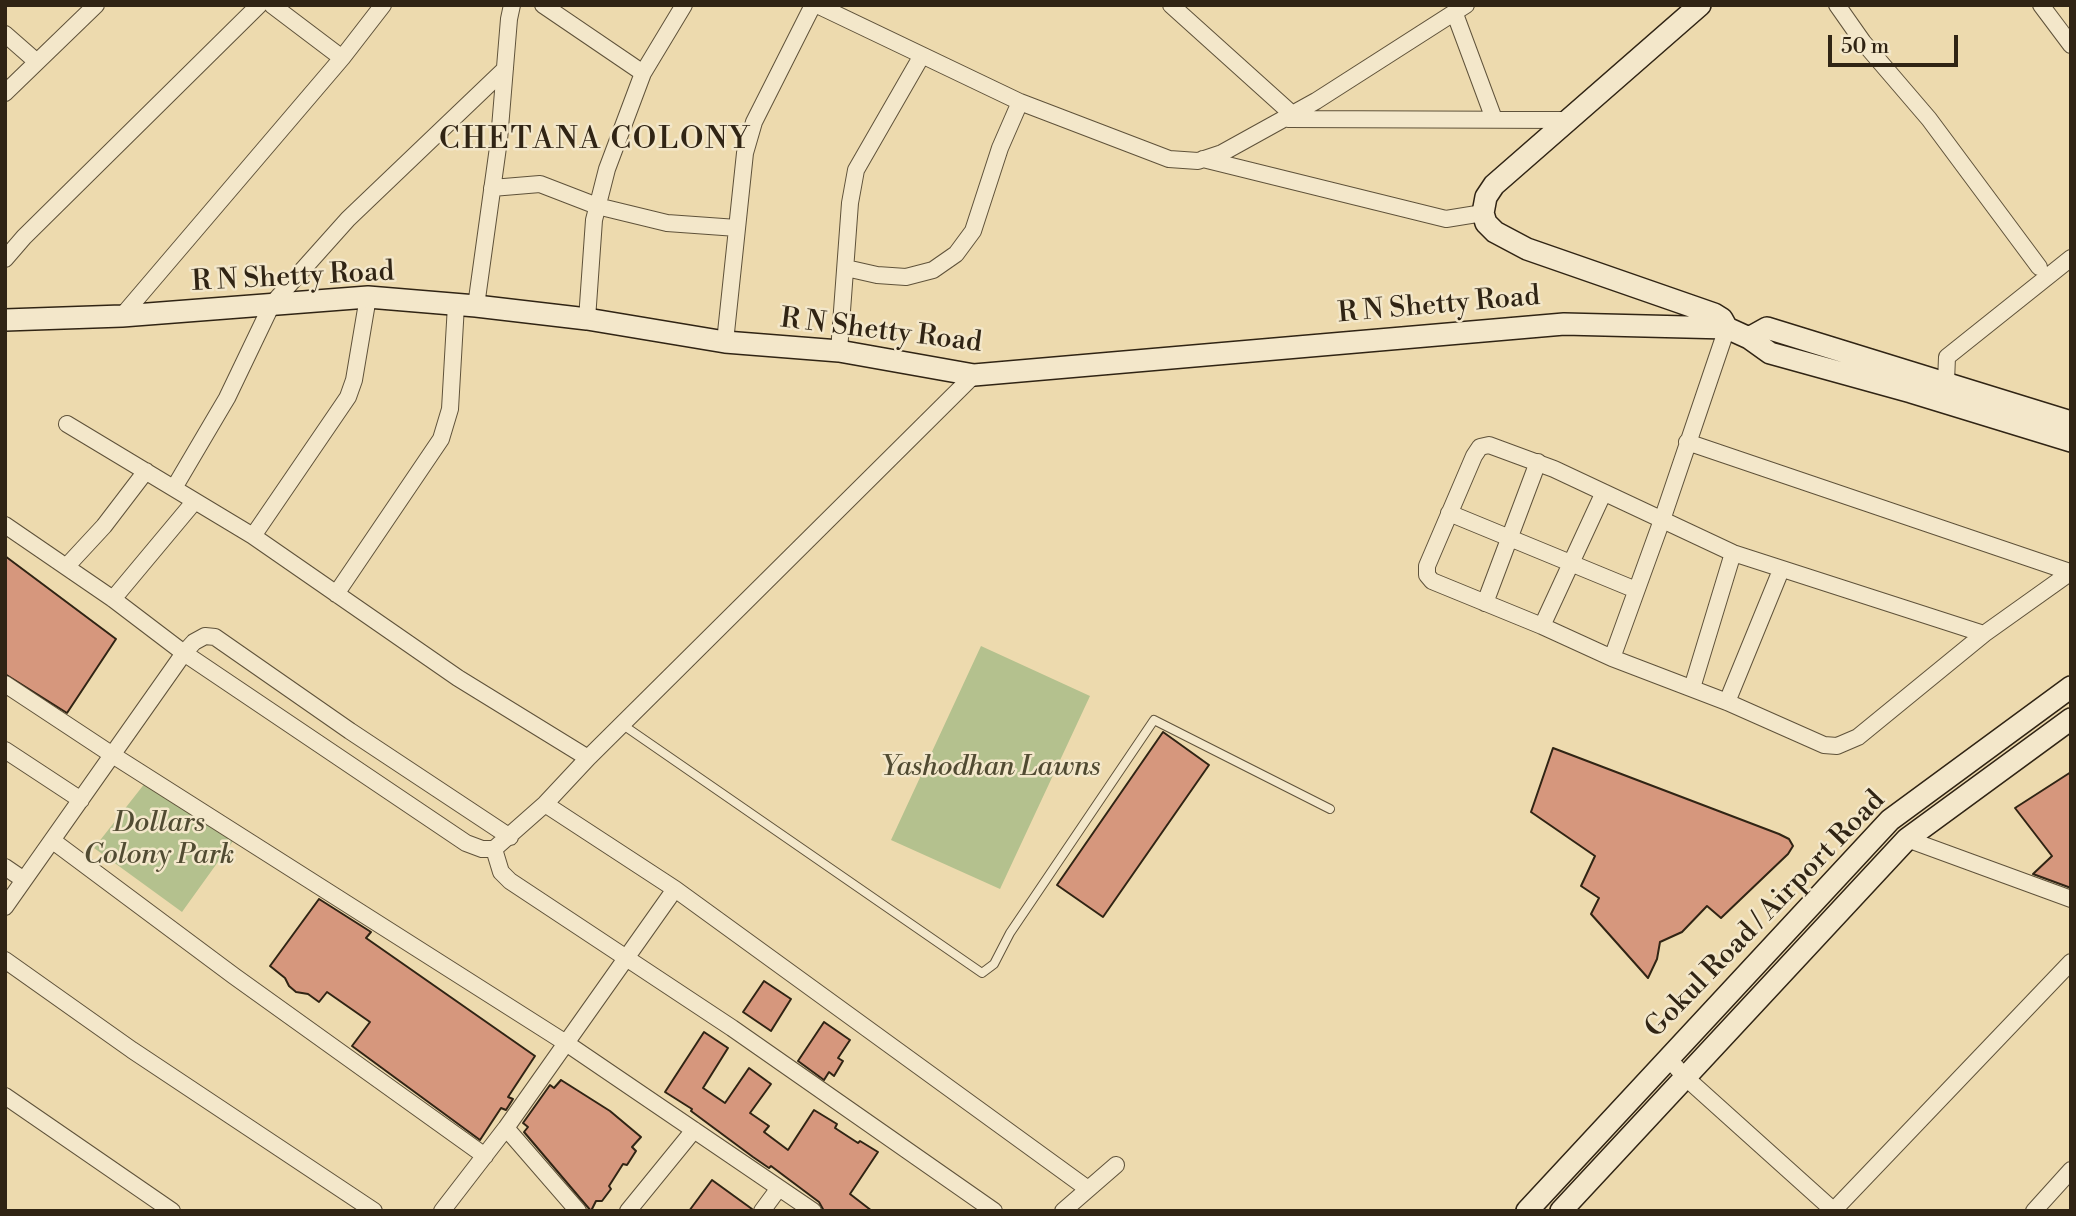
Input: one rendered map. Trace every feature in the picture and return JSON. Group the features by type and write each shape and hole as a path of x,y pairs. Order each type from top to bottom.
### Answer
{"street":[{"path":"5,93 96,5"},
{"path":"5,259 24,237 259,5"},
{"path":"272,5 342,58"},
{"path":"122,316 342,58 383,5"},
{"path":"336,594 441,439 450,408 466,306 492,188 512,5"},
{"path":"543,5 643,73"},
{"path":"587,319 594,220 607,169 643,73 684,5"},
{"path":"725,342 745,153 754,122 815,5 1020,103 1169,159 1198,161 1222,153 1288,116 1461,10 1494,119"},
{"path":"1171,5 1288,116 1569,120"},
{"path":"1612,658 1727,328 1714,314 1527,249 1495,232 1486,223 1483,213 1486,197 1494,185 1700,5"},
{"path":"1837,5 1863,42 1929,120 2039,267"},
{"path":"2040,5 2068,35"},
{"path":"5,34 37,62"},
{"path":"839,351 850,204 856,170 921,57"},
{"path":"174,488 227,398 272,304 348,219 505,69"},
{"path":"846,268 877,275 906,277 933,270 956,254 973,231 1000,148 1020,103"},
{"path":"1203,159 1446,219 1483,213"},
{"path":"492,188 540,184 597,206 667,223 737,228"},
{"path":"1943,391 1947,357 2071,258"},
{"path":"253,536 348,397 354,380 368,297"},
{"name":"R N Shetty Road","path":"5,320 122,316 368,297 587,319 725,342 839,351 974,375 1564,324 1727,328 1749,338 1767,328 1943,391 2071,441"},
{"path":"5,525 113,599 184,653 466,843 482,849 494,849 545,804 588,758 974,375"},
{"name":"R N Shetty Road","path":"1943,391 2071,422"},
{"path":"67,424 253,536 458,678 588,758"},
{"path":"1688,442 2071,572"},
{"path":"1984,634 1733,553 1538,462 1489,445 1480,447 1474,456 1427,566 1427,575 1432,581 1612,658 1727,702 1824,745 1838,746 1858,737 1984,634 2071,572"},
{"path":"1485,603 1538,462"},
{"path":"65,567 104,526 146,471"},
{"path":"1542,626 1603,494"},
{"path":"113,599 194,502"},
{"path":"1449,513 1636,590"},
{"path":"1692,688 1733,553"},
{"path":"1727,702 1781,570"},
{"path":"5,907 184,653 194,642 205,636 215,637 510,837"},
{"path":"5,684 566,1043 813,1211"},
{"name":"Gokul Road / Airport Road","path":"1527,1211 1890,820 2071,687"},
{"name":"Gokul Road / Airport Road","path":"1561,1211 1907,839 2071,719"},
{"path":"5,750 81,800"},
{"path":"545,804 675,889 1088,1189"},
{"path":"1907,839 2071,899"},
{"path":"53,841 234,976 485,1156"},
{"path":"494,849 501,872 510,881 732,1028 994,1211"},
{"path":"5,867 24,880"},
{"path":"442,1211 506,1128 675,889"},
{"path":"5,960 132,1050 370,1210"},
{"path":"1668,1058 1685,1077 1834,1211 2071,962"},
{"path":"5,1096 172,1211"},
{"path":"506,1128 578,1211"},
{"path":"628,1211 694,1130"},
{"path":"1063,1211 1116,1166"},
{"path":"2034,1211 2071,1170"},
{"path":"762,1211 779,1188"}],"lane":[{"path":"623,725 982,973 994,964 1010,933 1154,720 1330,809"}],"green space":[{"name":"Yashodhan Lawns","path":"981,646 1090,696 1000,889 891,840"},
{"name":"Dollars Colony Park","path":"149,778 233,841 182,912 94,848"}],"building":[{"path":"5,556 116,639 67,713 5,674"},
{"path":"1163,732 1209,765 1103,917 1057,885"},
{"path":"1553,748 1779,834 1789,839 1793,846 1788,854 1721,918 1707,906 1682,932 1660,942 1657,959 1648,978 1591,914 1599,898 1581,886 1595,856 1531,812"},
{"path":"2071,772 2071,888 2033,874 2052,856 2015,808"},
{"path":"319,899 371,932 366,938 535,1056 508,1097 513,1099 506,1110 501,1108 480,1140 352,1046 370,1022 327,992 319,1002 308,994 296,992 285,978 270,966"},
{"path":"764,981 791,999 771,1031 743,1012"},
{"path":"824,1022 850,1040 838,1058 843,1061 834,1076 829,1072 824,1080 798,1061"},
{"path":"704,1032 728,1048 703,1088 725,1103 749,1068 771,1084 750,1113 769,1126 764,1132 788,1150 814,1110 837,1124 835,1128 878,1152 850,1194 872,1211 824,1211 819,1202 771,1166 769,1168 753,1157 691,1111 692,1109 665,1092"},
{"path":"561,1080 610,1111 641,1137 632,1147 636,1151 627,1165 623,1164 609,1186 611,1189 602,1201 596,1201 591,1211 524,1132 528,1127 523,1123 550,1085 554,1088"},
{"path":"712,1180 752,1209 752,1211 689,1211"}],"district":[{"name":"CHETANA COLONY","path":"595,141"}]}
